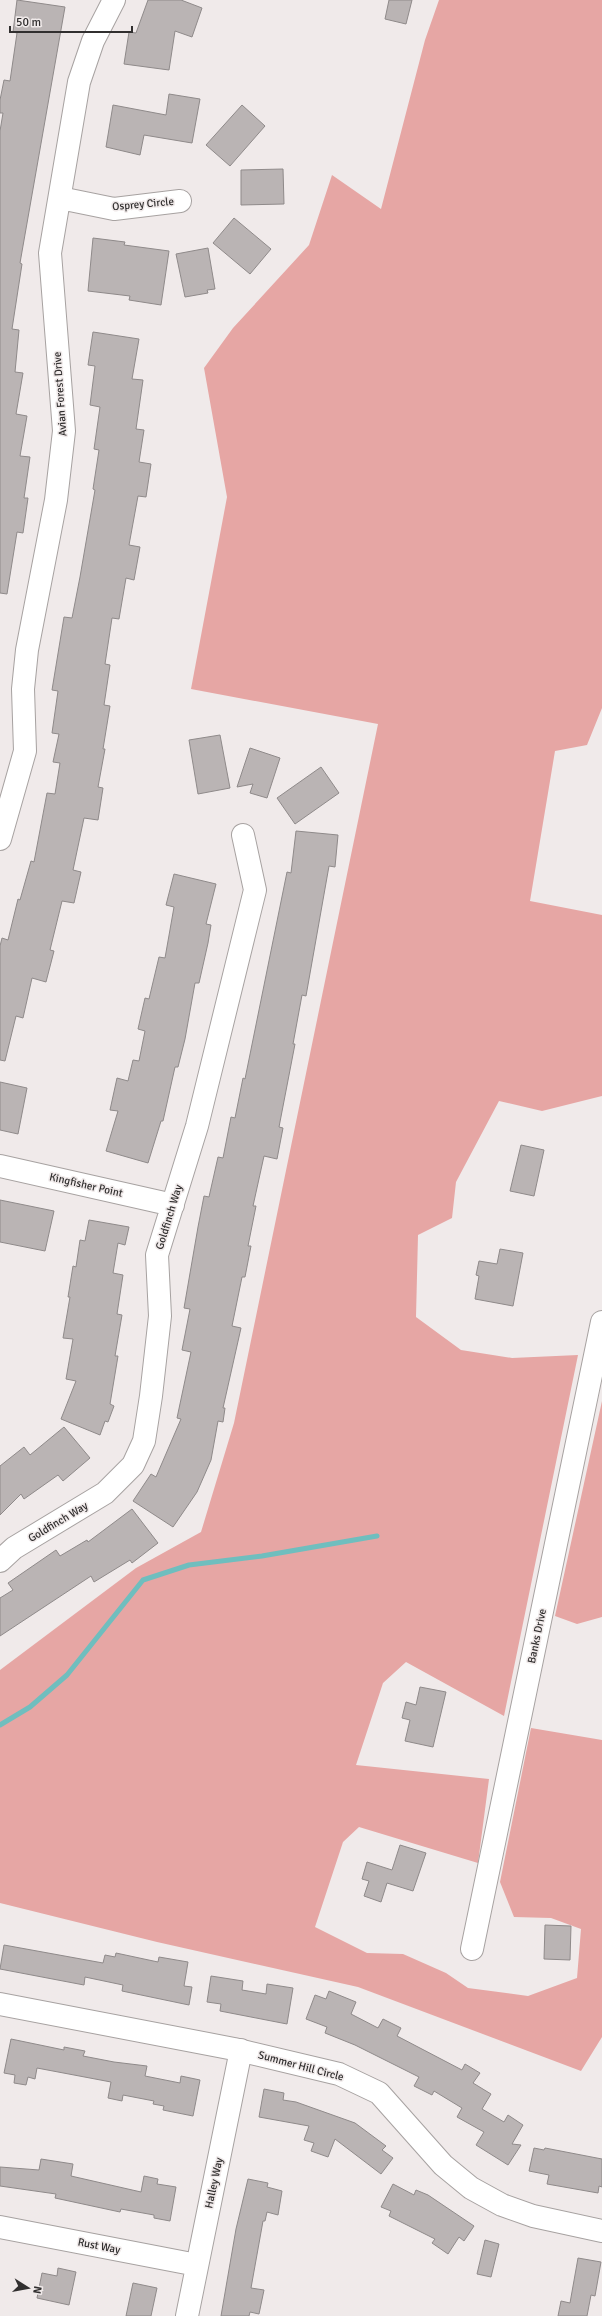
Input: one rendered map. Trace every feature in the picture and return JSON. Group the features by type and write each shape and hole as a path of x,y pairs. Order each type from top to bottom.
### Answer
{"street":[{"name":"Avian Forest Drive","path":"0,838 25,751 23,689 27,650 56,500 64,431 50,253 79,82 93,41 114,0"},
{"name":"Osprey Circle","path":"60,198 114,209 180,201"},
{"name":"Goldfinch Way","path":"0,1561 14,1548 105,1494 133,1465 144,1441 151,1396 160,1316 158,1255 196,1126 255,890 243,835"},
{"name":"Kingfisher Point","path":"0,1166 173,1205"},
{"name":"Banks Drive","path":"472,1949 602,1322"},
{"name":"Summer Hill Circle","path":"0,2004 241,2050 339,2074 379,2093 443,2165 471,2188 502,2205 533,2216 602,2231"},
{"name":"Halley Way","path":"187,2316 241,2050"},
{"name":"Rust Way","path":"0,2228 197,2265"}],"shaded area":[{"path":"439,0 602,0 602,708 587,745 555,751 530,901 602,915 602,1096 542,1111 499,1101 456,1182 452,1218 418,1235 416,1317 461,1350 512,1358 578,1355 504,1716 406,1662 383,1683 356,1765 489,1779 478,1863 359,1827 343,1842 315,1927 367,1953 403,1954 446,1973 468,1988 528,1996 577,1978 581,1929 551,1918 514,1917 500,1882 531,1728 602,1740 602,2037 581,2071 358,1987 157,1942 0,1903 0,1670 136,1568 201,1532 234,1423 378,724 191,689 227,497 204,368 233,328 309,245 332,175 381,209 425,40"},
{"path":"602,1401 602,1617 577,1624 555,1616"}],"building":[{"path":"17,0 65,7 20,263 22,264 12,329 19,330 15,372 23,373 16,414 27,416 20,456 30,457 24,498 28,498 23,533 17,532 7,594 0,593 0,131 3,113 0,113 0,100 4,80 10,81 17,33 13,32"},
{"path":"148,0 181,0 202,8 192,37 175,31 169,70 124,64 129,32 136,33"},
{"path":"389,0 412,0 406,24 385,19"},
{"path":"169,94 200,99 192,143 144,135 140,155 106,147 113,105 166,115"},
{"path":"242,105 265,126 230,166 206,145"},
{"path":"283,169 284,204 241,205 241,170"},
{"path":"234,218 271,249 250,274 213,243"},
{"path":"93,238 125,242 124,245 169,251 161,305 129,300 130,296 88,291"},
{"path":"208,248 215,289 207,290 208,293 185,297 176,254"},
{"path":"93,332 139,339 132,379 143,380 136,429 144,430 139,462 151,464 146,497 138,496 129,545 140,547 134,580 126,578 119,619 112,618 105,664 110,665 104,705 110,706 103,749 105,749 98,787 103,788 98,820 84,818 73,870 81,872 74,903 62,901 50,950 54,951 46,982 32,978 23,1018 16,1016 5,1061 0,1060 0,946 2,938 8,940 18,899 20,900 31,861 34,862 47,793 55,794 60,763 53,762 59,734 52,733 58,691 52,690 64,617 72,618 95,490 93,489 99,450 94,449 100,407 90,405 95,366 88,365"},
{"path":"220,735 230,788 198,794 189,740"},
{"path":"250,748 280,758 267,798 250,793 253,784 237,787"},
{"path":"321,767 339,793 295,824 277,798"},
{"path":"296,831 338,835 335,867 329,866 306,996 302,995 293,1044 295,1044 279,1127 283,1128 277,1159 264,1156 253,1206 256,1206 248,1246 251,1246 245,1277 242,1277 232,1326 241,1328 223,1408 225,1408 223,1422 218,1421 211,1460 197,1492 173,1527 133,1501 151,1474 156,1477 181,1419 177,1418 191,1352 182,1350 190,1309 184,1308 204,1196 209,1197 218,1157 223,1158 231,1117 235,1118 243,1078 245,1079 287,872 291,873"},
{"path":"174,874 216,884 206,924 211,925 199,983 195,983 185,1039 178,1067 175,1067 163,1121 161,1121 148,1163 106,1151 118,1111 110,1110 117,1078 128,1081 133,1060 139,1061 145,1031 138,1029 145,998 149,999 159,957 165,958 174,907 166,905"},
{"path":"0,1082 27,1088 18,1134 0,1130"},
{"path":"521,1145 544,1150 534,1196 510,1191"},
{"path":"0,1200 54,1211 45,1251 0,1242"},
{"path":"89,1220 129,1227 125,1245 118,1243 113,1273 123,1275 117,1314 122,1315 115,1356 118,1356 110,1404 114,1406 108,1422 105,1421 100,1435 61,1419 76,1381 66,1379 73,1339 63,1338 70,1297 68,1297 73,1266 76,1267 80,1240 85,1241"},
{"path":"500,1249 523,1253 513,1306 475,1299 479,1276 476,1275 479,1261 497,1264"},
{"path":"64,1427 90,1458 63,1481 58,1475 24,1499 21,1494 0,1515 0,1466 24,1447 30,1455"},
{"path":"132,1509 158,1543 132,1563 130,1560 94,1582 91,1576 0,1636 0,1598 13,1590 8,1583 56,1550 60,1556 87,1540 88,1542"},
{"path":"420,1687 446,1692 433,1747 405,1741 410,1720 402,1718 406,1702 416,1705"},
{"path":"400,1845 426,1853 413,1891 387,1883 381,1902 364,1896 369,1881 362,1879 367,1862 392,1870"},
{"path":"545,1925 571,1926 570,1960 544,1959"},
{"path":"4,1945 103,1963 105,1955 115,1957 116,1953 158,1962 159,1957 188,1962 184,1986 192,1987 189,2005 122,1991 123,1985 85,1977 84,1985 0,1969"},
{"path":"211,1976 243,1981 242,1990 266,1994 267,1984 293,1988 287,2024 220,2011 221,2004 207,2002"},
{"path":"329,1991 356,2002 351,2014 378,2028 383,2019 401,2028 397,2036 462,2070 465,2064 480,2073 473,2083 491,2094 482,2109 504,2122 508,2115 523,2125 512,2144 521,2145 508,2165 476,2145 484,2132 457,2117 462,2108 434,2091 432,2095 414,2086 419,2077 355,2045 325,2033 327,2027 306,2019 315,1995 326,1999"},
{"path":"11,2039 64,2050 64,2047 85,2051 83,2056 147,2066 145,2076 180,2083 181,2076 200,2080 193,2116 163,2110 164,2106 153,2104 154,2101 123,2095 122,2101 108,2098 111,2082 37,2068 35,2079 28,2077 26,2085 14,2083 15,2075 4,2073"},
{"path":"264,2089 284,2093 283,2100 296,2102 355,2123 386,2146 382,2150 393,2158 381,2174 335,2139 328,2157 311,2151 314,2143 304,2140 309,2126 259,2117"},
{"path":"534,2148 544,2150 545,2148 602,2159 602,2187 599,2186 598,2193 547,2184 549,2175 529,2171"},
{"path":"41,2159 73,2164 71,2176 141,2192 144,2176 158,2179 157,2184 176,2187 170,2221 154,2218 154,2215 121,2209 120,2212 55,2198 56,2194 0,2186 0,2167 39,2170"},
{"path":"248,2179 268,2183 267,2187 282,2191 278,2215 267,2212 265,2221 263,2221 251,2288 264,2290 259,2314 250,2312 249,2316 221,2316 236,2229"},
{"path":"393,2184 414,2195 416,2190 428,2195 474,2226 464,2241 459,2237 448,2254 432,2243 435,2239 389,2216 391,2211 381,2207"},
{"path":"485,2240 499,2244 491,2277 477,2274"},
{"path":"578,2258 601,2262 595,2296 591,2295 587,2316 558,2316 561,2301 570,2303"},
{"path":"58,2268 76,2272 69,2305 37,2298 42,2273 57,2276"},
{"path":"133,2283 157,2288 151,2316 126,2316"}],"waterway":[{"path":"0,1725 30,1707 67,1675 143,1580 189,1565 262,1556 377,1536"}]}
